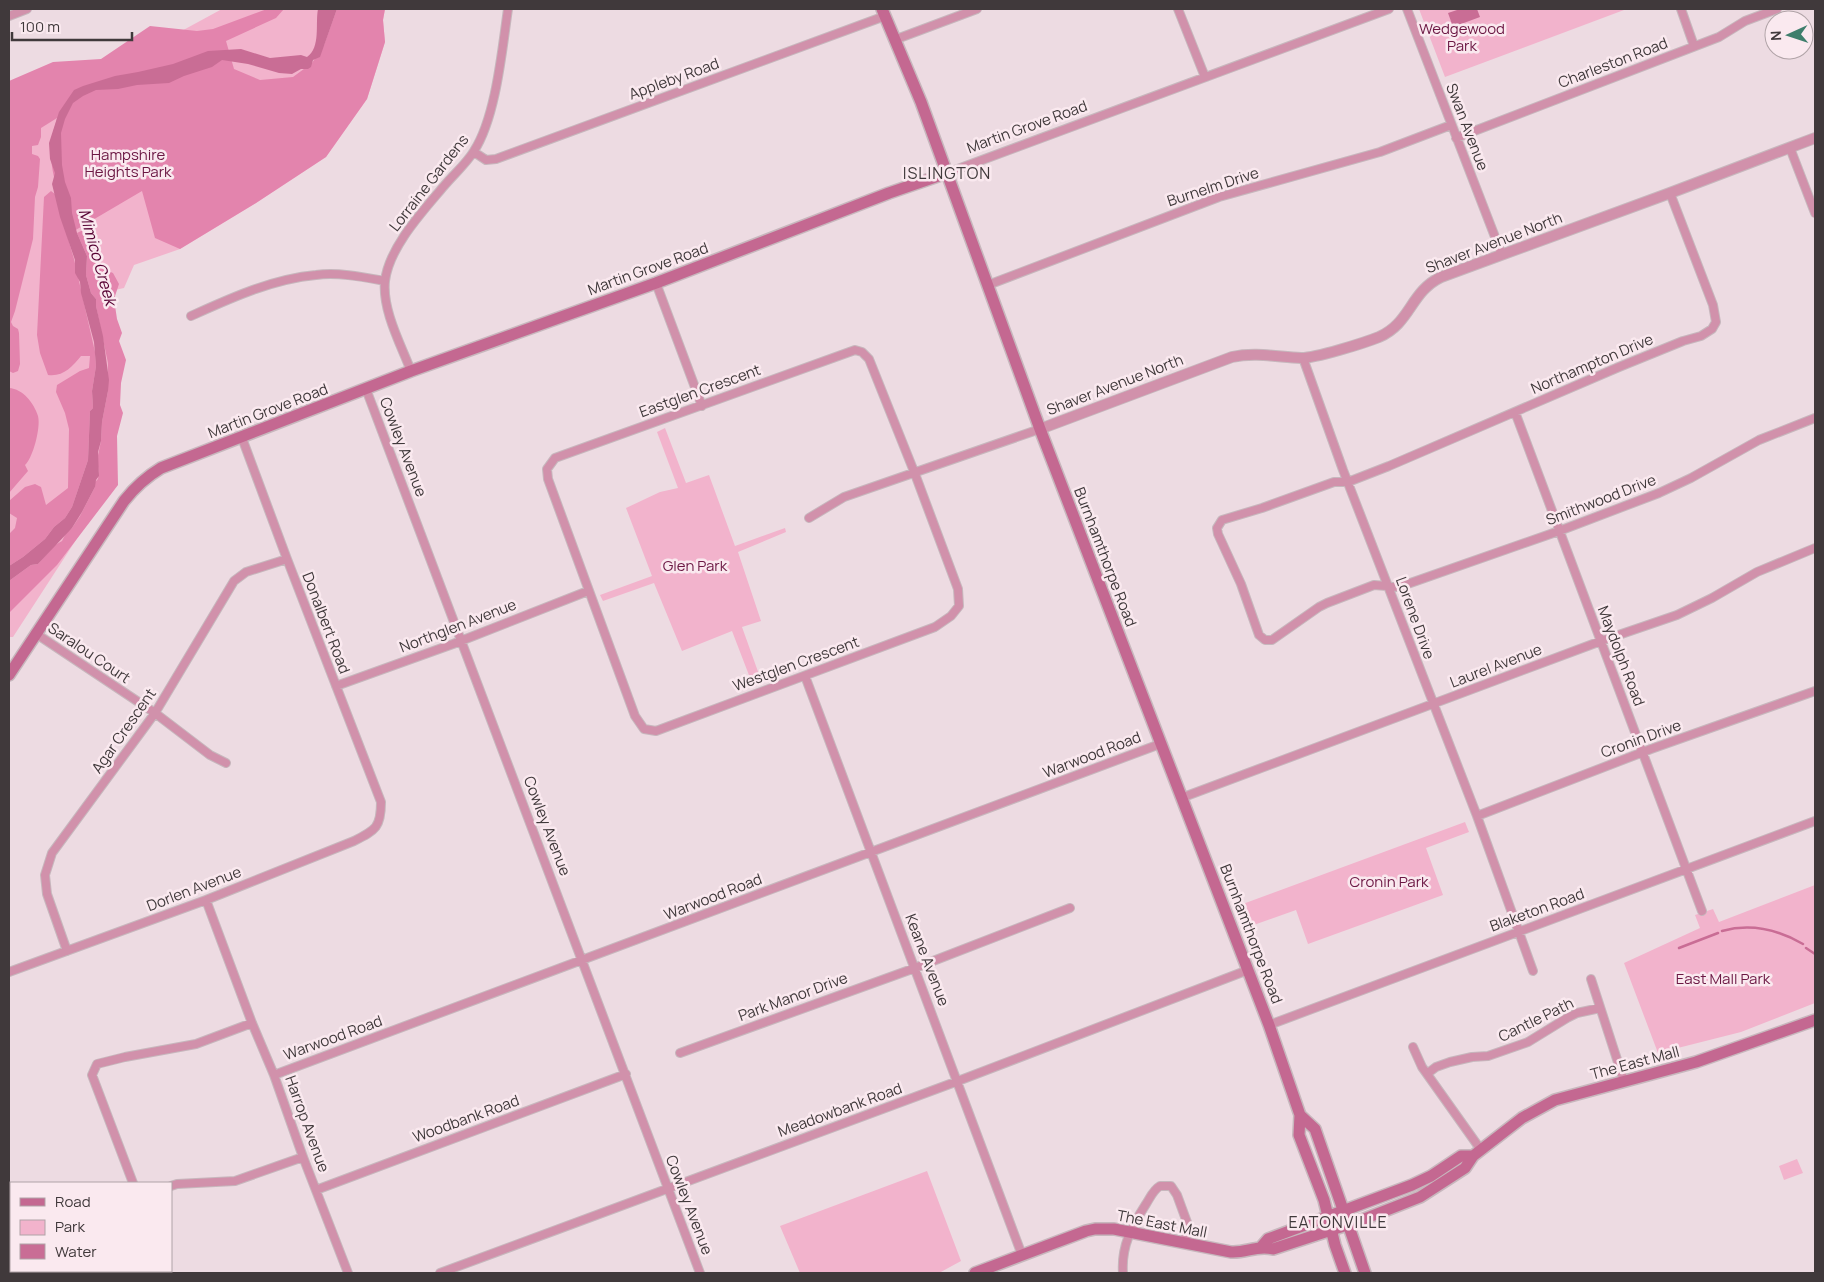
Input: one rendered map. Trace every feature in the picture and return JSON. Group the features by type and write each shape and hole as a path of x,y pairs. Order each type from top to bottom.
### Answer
{"main road":[{"name":"Burnhamthorpe Road","path":"884,13 921,102 1040,429 1269,1024 1300,1115 1299,1135 1324,1200 1345,1273"},
{"name":"Martin Grove Road","path":"9,675 124,501 135,487 161,468 411,371 656,283 889,193 947,173"},
{"name":"The East Mall","path":"975,1273 1095,1229 1114,1229 1184,1244 1235,1252 1262,1246 1273,1249 1348,1224 1420,1196 1465,1168 1477,1153 1522,1118 1548,1104 1566,1097 1696,1062 1815,1020"},
{"name":"Burnhamthorpe Road","path":"1300,1115 1315,1129 1365,1273"},
{"name":"The East Mall","path":"1262,1246 1268,1239 1343,1209 1412,1185 1431,1176 1461,1156 1477,1153"}],"street":[{"path":"9,16 27,9"},
{"name":"Lorraine Gardens","path":"411,371 390,316 385,281 393,256 402,239 474,152 487,125 508,9"},
{"path":"894,40 978,9"},
{"path":"1178,9 1205,77"},
{"name":"Martin Grove Road","path":"947,173 1385,9"},
{"name":"Swan Avenue","path":"1406,9 1502,255"},
{"path":"1681,9 1694,46"},
{"name":"Charleston Road","path":"1456,138 1719,37 1746,21 1777,9"},
{"name":"Appleby Road","path":"474,152 486,160 496,159 884,13"},
{"name":"Burnelm Drive","path":"988,285 1220,197 1380,152 1451,125"},
{"name":"Shaver Avenue North","path":"809,518 844,497 915,474 1040,429 1232,357 1247,355 1303,358 1378,337 1397,326 1422,290 1432,281 1815,138"},
{"path":"1790,148 1815,213"},
{"name":"Northampton Drive","path":"1348,482 1674,345 1701,336 1712,329 1716,322 1714,305 1670,193"},
{"path":"191,316 240,294 316,274 353,275 385,281"},
{"path":"656,283 702,406"},
{"name":"Eastglen Crescent","path":"588,591 548,479 547,468 555,458 847,352 860,351 869,359 915,474"},
{"name":"Lorene Drive","path":"1303,358 1348,482 1477,816 1533,971"},
{"name":"Cowley Avenue","path":"366,389 700,1273"},
{"name":"Maydolph Road","path":"1515,412 1702,911"},
{"name":"Smithwood Drive","path":"1348,482 1334,482 1248,513 1222,520 1217,528 1221,542 1241,584 1259,635 1265,640 1272,640 1327,603 1374,585 1399,587 1559,531 1676,485 1759,440 1815,418"},
{"name":"Donalbert Road","path":"242,438 381,802 381,819"},
{"name":"Westglen Crescent","path":"588,591 635,716 644,729 656,730 935,627 951,616 958,606 958,589 915,474"},
{"name":"Laurel Avenue","path":"1181,798 1601,641 1677,615 1712,598 1756,572 1815,548"},
{"name":"Agar Crescent","path":"67,951 47,894 45,875 52,853 155,713 234,581 246,572 287,559"},
{"name":"Northglen Avenue","path":"336,686 588,591"},
{"name":"Saralou Court","path":"35,633 155,713 210,756 226,763"},
{"name":"Keane Avenue","path":"805,676 1022,1255"},
{"name":"Cronin Drive","path":"1477,816 1643,752 1815,691"},
{"name":"Warwood Road","path":"274,1075 1160,744"},
{"name":"Dorlen Avenue","path":"9,972 206,900 354,841 372,832 381,819"},
{"name":"Blaketon Road","path":"1269,1024 1815,821"},
{"name":"Harrop Avenue","path":"206,900 348,1273"},
{"name":"Park Manor Drive","path":"680,1053 915,968 1070,908"},
{"name":"Meadowbank Road","path":"440,1273 958,1081 1248,970"},
{"path":"1591,979 1624,1081"},
{"name":"Cantle Path","path":"1428,1073 1436,1067 1450,1062 1472,1057 1488,1056 1528,1042 1566,1018 1577,1013 1600,1008"},
{"path":"133,1182 92,1075 97,1064 196,1044 252,1023"},
{"path":"1413,1047 1419,1061 1477,1153"},
{"name":"Woodbank Road","path":"316,1190 626,1074"},
{"path":"172,1186 235,1181 303,1157"},
{"path":"1123,1273 1122,1262 1129,1232 1158,1187 1166,1185 1172,1187 1175,1191 1188,1225 1184,1244"}],"green space":[{"name":"Hampshire Heights Park","path":"222,9 385,9 383,20 385,42 367,99 326,157 256,203 180,249 134,265 124,288 110,291 112,396 98,506 13,637 9,637 9,120 130,59"},
{"path":"267,9 284,9 276,18 226,41 234,69 260,80 293,77 312,63 324,45 337,9 385,9 383,20 385,42 367,99 326,157 256,203 180,249 155,238 142,191 74,231 61,200 52,166 51,142 57,118 41,128 41,137 38,145 32,146 32,154 40,159 38,187 35,197 33,239 11,322 18,329 19,333 20,364 18,371 13,373 9,371 9,81 53,62 101,59 150,26 197,31 213,29"},
{"name":"Wedgewood Park","path":"1419,9 1623,9 1624,10 1445,77"},
{"path":"51,191 55,194 74,259 95,352 96,366 92,391 93,408 90,411 88,460 72,507 65,518 54,527 45,539 9,566 9,534 15,528 17,518 9,513 9,501 25,487 35,484 41,487 46,505 68,488 69,429 65,413 56,392 57,385 80,371 89,368 90,356 81,356 63,373 48,375 40,353 37,335 44,197"},
{"path":"85,229 95,230 103,266 106,270 113,273 119,284 114,299 117,319 122,333 119,341 126,360 121,383 120,405 123,413 117,436 118,485 57,565 9,613 9,581 31,565 38,564 55,545 62,541 80,516 98,479 97,460 108,391 108,363 96,299 91,293 86,275 87,256 77,233"},
{"path":"9,388 19,391 31,402 39,421 33,449 25,465 28,471 9,493"},
{"name":"Glen Park","path":"665,428 686,483 709,475 735,546 785,528 786,532 738,552 761,621 742,627 761,680 752,683 732,631 682,651 654,583 603,601 600,595 652,576 626,508 660,492 678,488 657,432"},
{"name":"Cronin Park","path":"1465,822 1469,832 1426,848 1443,895 1308,944 1296,910 1248,927 1240,905"},
{"name":"East Mall Park","path":"1815,885 1815,1003 1741,1032 1658,1053 1624,963 1700,928 1695,915 1713,909 1719,922"},
{"path":"1797,1159 1803,1173 1784,1180 1779,1166"},
{"path":"927,1171 961,1261 939,1273 800,1273 780,1226"}],"water":[{"path":"318,9 337,9 320,57 313,60 311,67 308,69 301,69 292,74 279,73 248,64 222,60 212,67 169,83 96,90 73,103 61,133 62,165 65,182 71,198 72,213 77,233 87,256 86,275 91,293 96,299 109,380 98,452 99,476 95,487 72,528 38,564 31,565 9,581 9,566 45,539 54,527 65,518 72,507 88,460 90,411 93,408 92,391 96,366 94,342 81,293 80,282 75,273 75,260 60,217 52,184 55,173 50,159 49,143 59,112 74,90 83,86 115,76 173,64 208,51 241,49 270,58 301,55 307,57 311,53 316,41"},
{"path":"1460,9 1477,9 1480,17 1453,27 1448,13"}],"waterway":[{"path":"1722,931 1743,928 1764,929 1774,931 1803,944"},
{"path":"1679,948 1718,933"},
{"path":"1806,948 1815,954"}],"district":[{"name":"ISLINGTON","path":"947,173"},
{"name":"EATONVILLE","path":"1338,1222"}],"water label":[{"name":"Mimico Creek","path":"98,257"}]}
